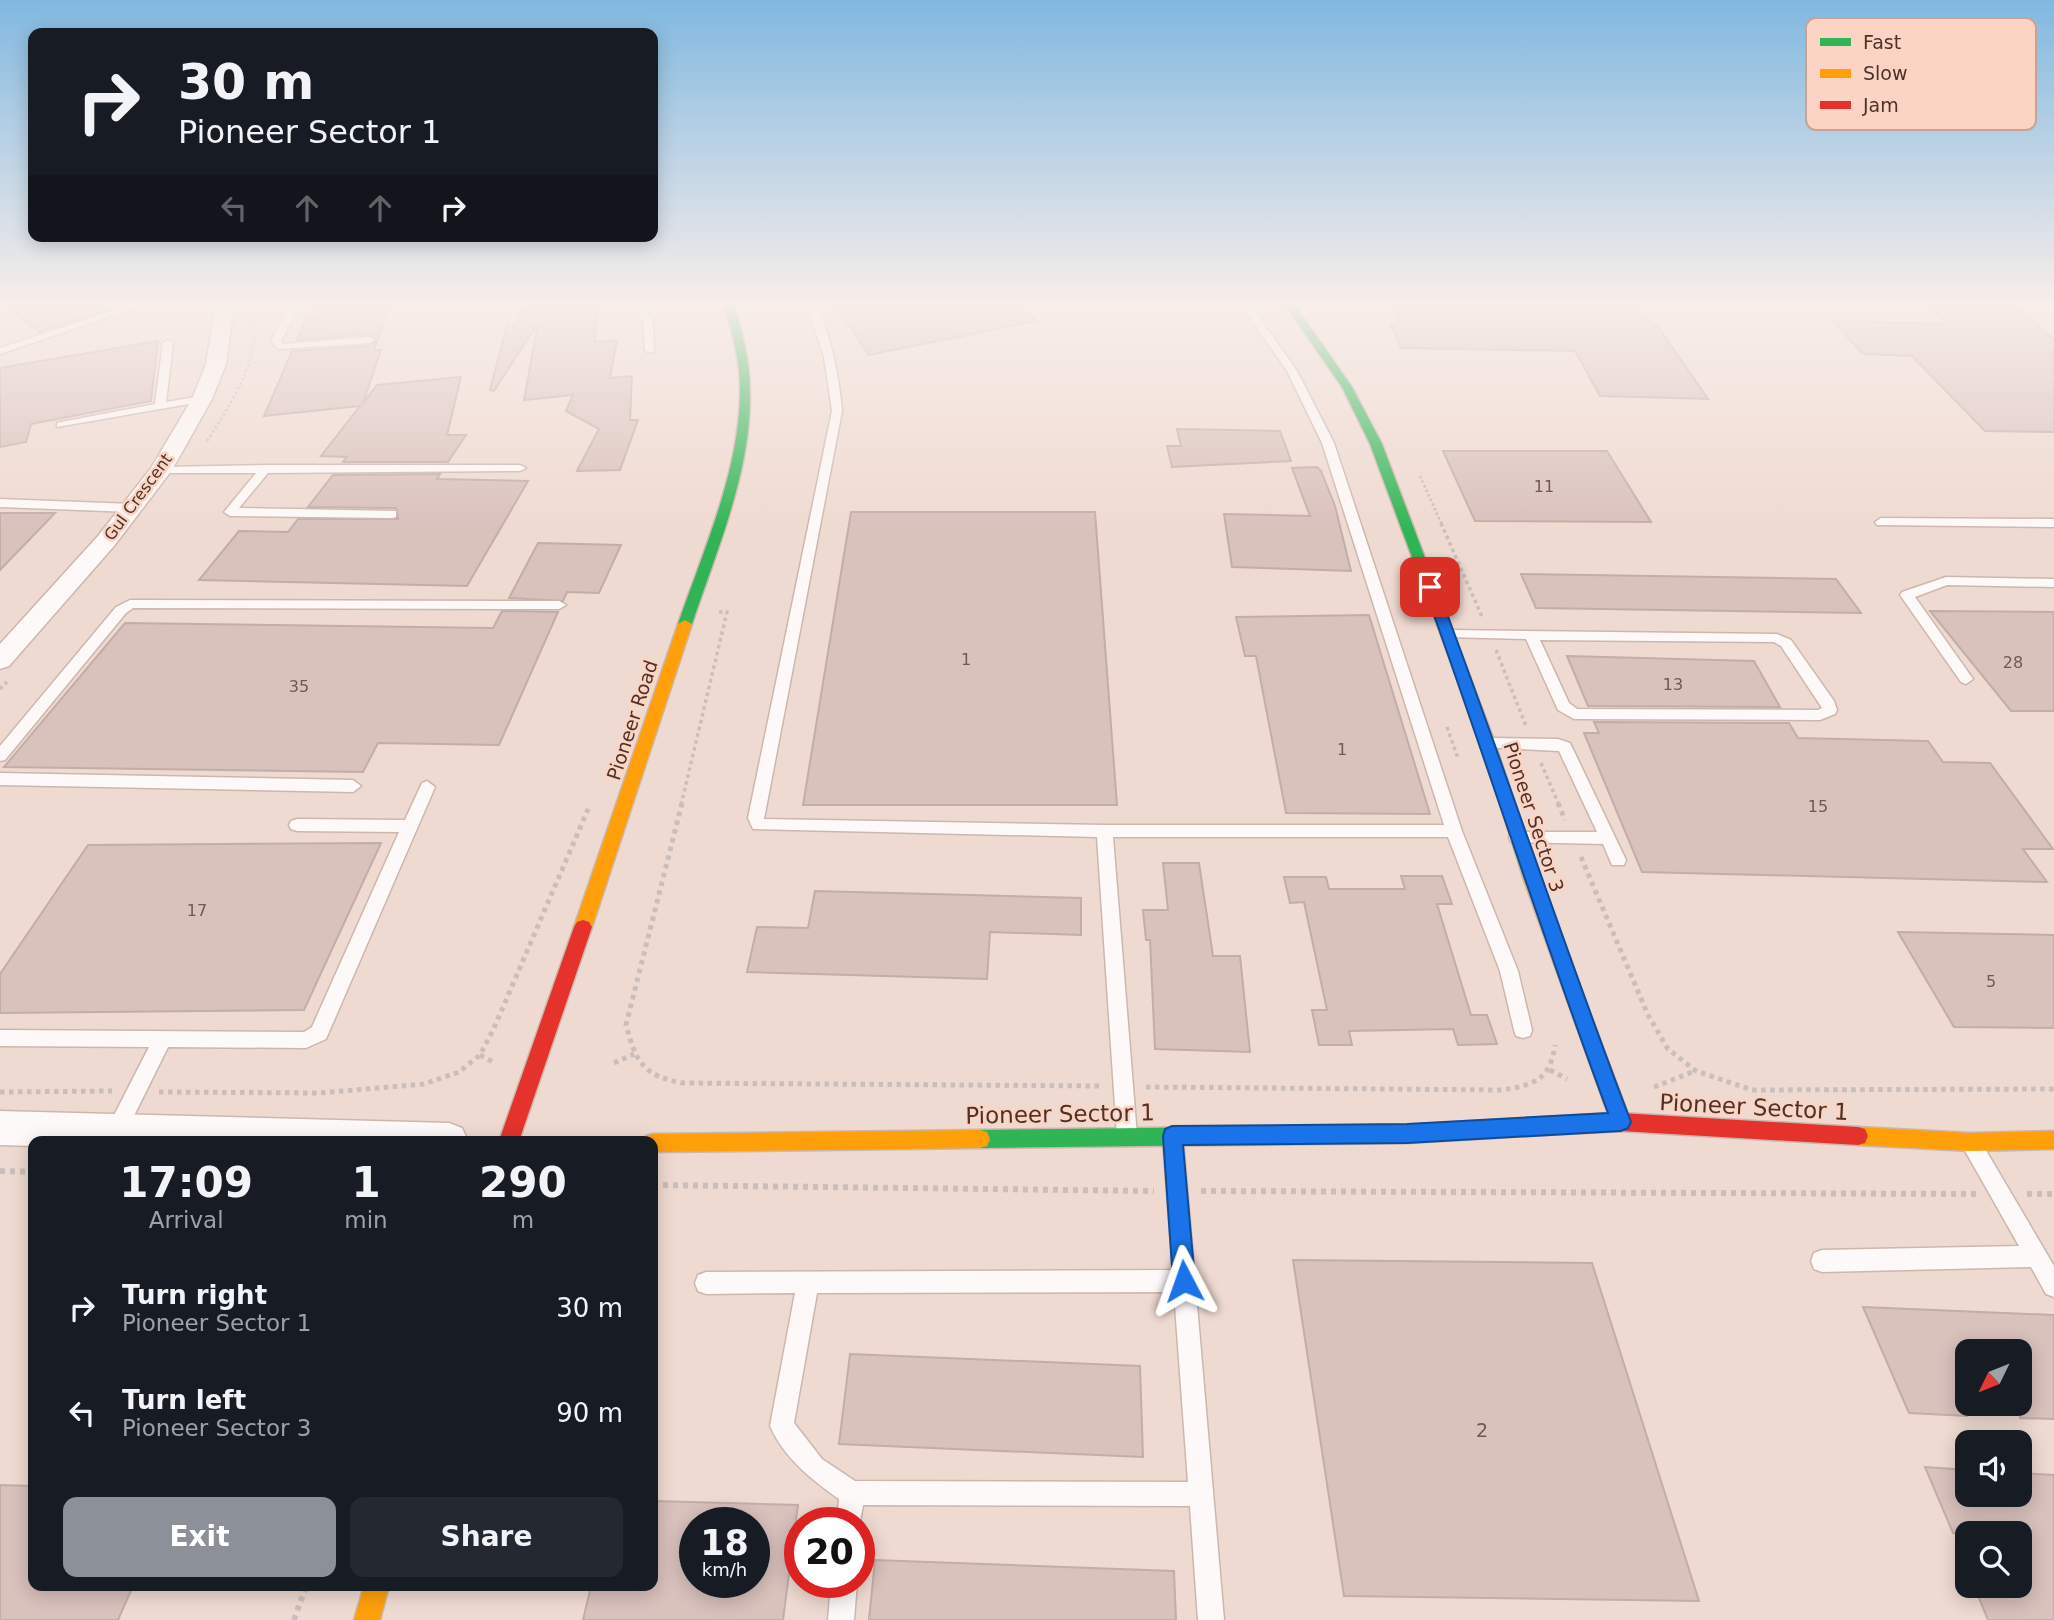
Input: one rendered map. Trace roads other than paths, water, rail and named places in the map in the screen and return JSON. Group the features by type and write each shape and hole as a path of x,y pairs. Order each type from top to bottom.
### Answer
{"street":[{"name":"Gul Crescent","path":"0,660 132,508 161,470 202,399 209,381"},
{"name":"Pioneer Road","path":"511,1136 645,750 732,477 743,432 746,381"},
{"name":"Pioneer Sector 3","path":"1343,381 1376,444 1449,634 1488,743 1517,838 1621,1122"},
{"name":"Pioneer Sector 1","path":"658,1143 1407,1134 1621,1122 1970,1142 2054,1140"},
{"path":"0,1128 282,1136"},
{"path":"367,1620 376,1591"}],"lane":[{"path":"160,406 163,381"},
{"path":"835,381 837,411 756,822 763,827 1454,831"},
{"path":"1299,381 1310,399 1328,443 1454,831 1509,971 1523,1030"},
{"path":"61,425 202,399"},
{"path":"266,468 230,512 392,514"},
{"path":"161,470 520,468"},
{"path":"0,503 132,508"},
{"path":"1881,522 2054,523"},
{"path":"1966,679 1907,595 1946,581 2054,583"},
{"path":"0,756 121,610 130,604 559,605"},
{"path":"1449,634 1531,635 1777,638 1786,643 1830,710 1820,715 1574,714 1563,706 1531,635"},
{"path":"1488,743 1558,744 1565,747 1618,860"},
{"path":"0,779 353,786"},
{"path":"0,1038 306,1040 319,1033 427,787"},
{"path":"297,825 410,825"},
{"path":"1105,831 1126,1136"},
{"path":"1517,838 1608,838"},
{"path":"116,1131 163,1039"},
{"path":"1172,1136 1211,1620"},
{"path":"1970,1142 2054,1286"},
{"path":"1822,1261 2037,1256"},
{"path":"706,1283 1184,1281"},
{"path":"808,1283 782,1426 814,1467 852,1493 1201,1494"},
{"path":"851,1507 852,1493"},
{"path":"841,1620 843,1598"}]}
